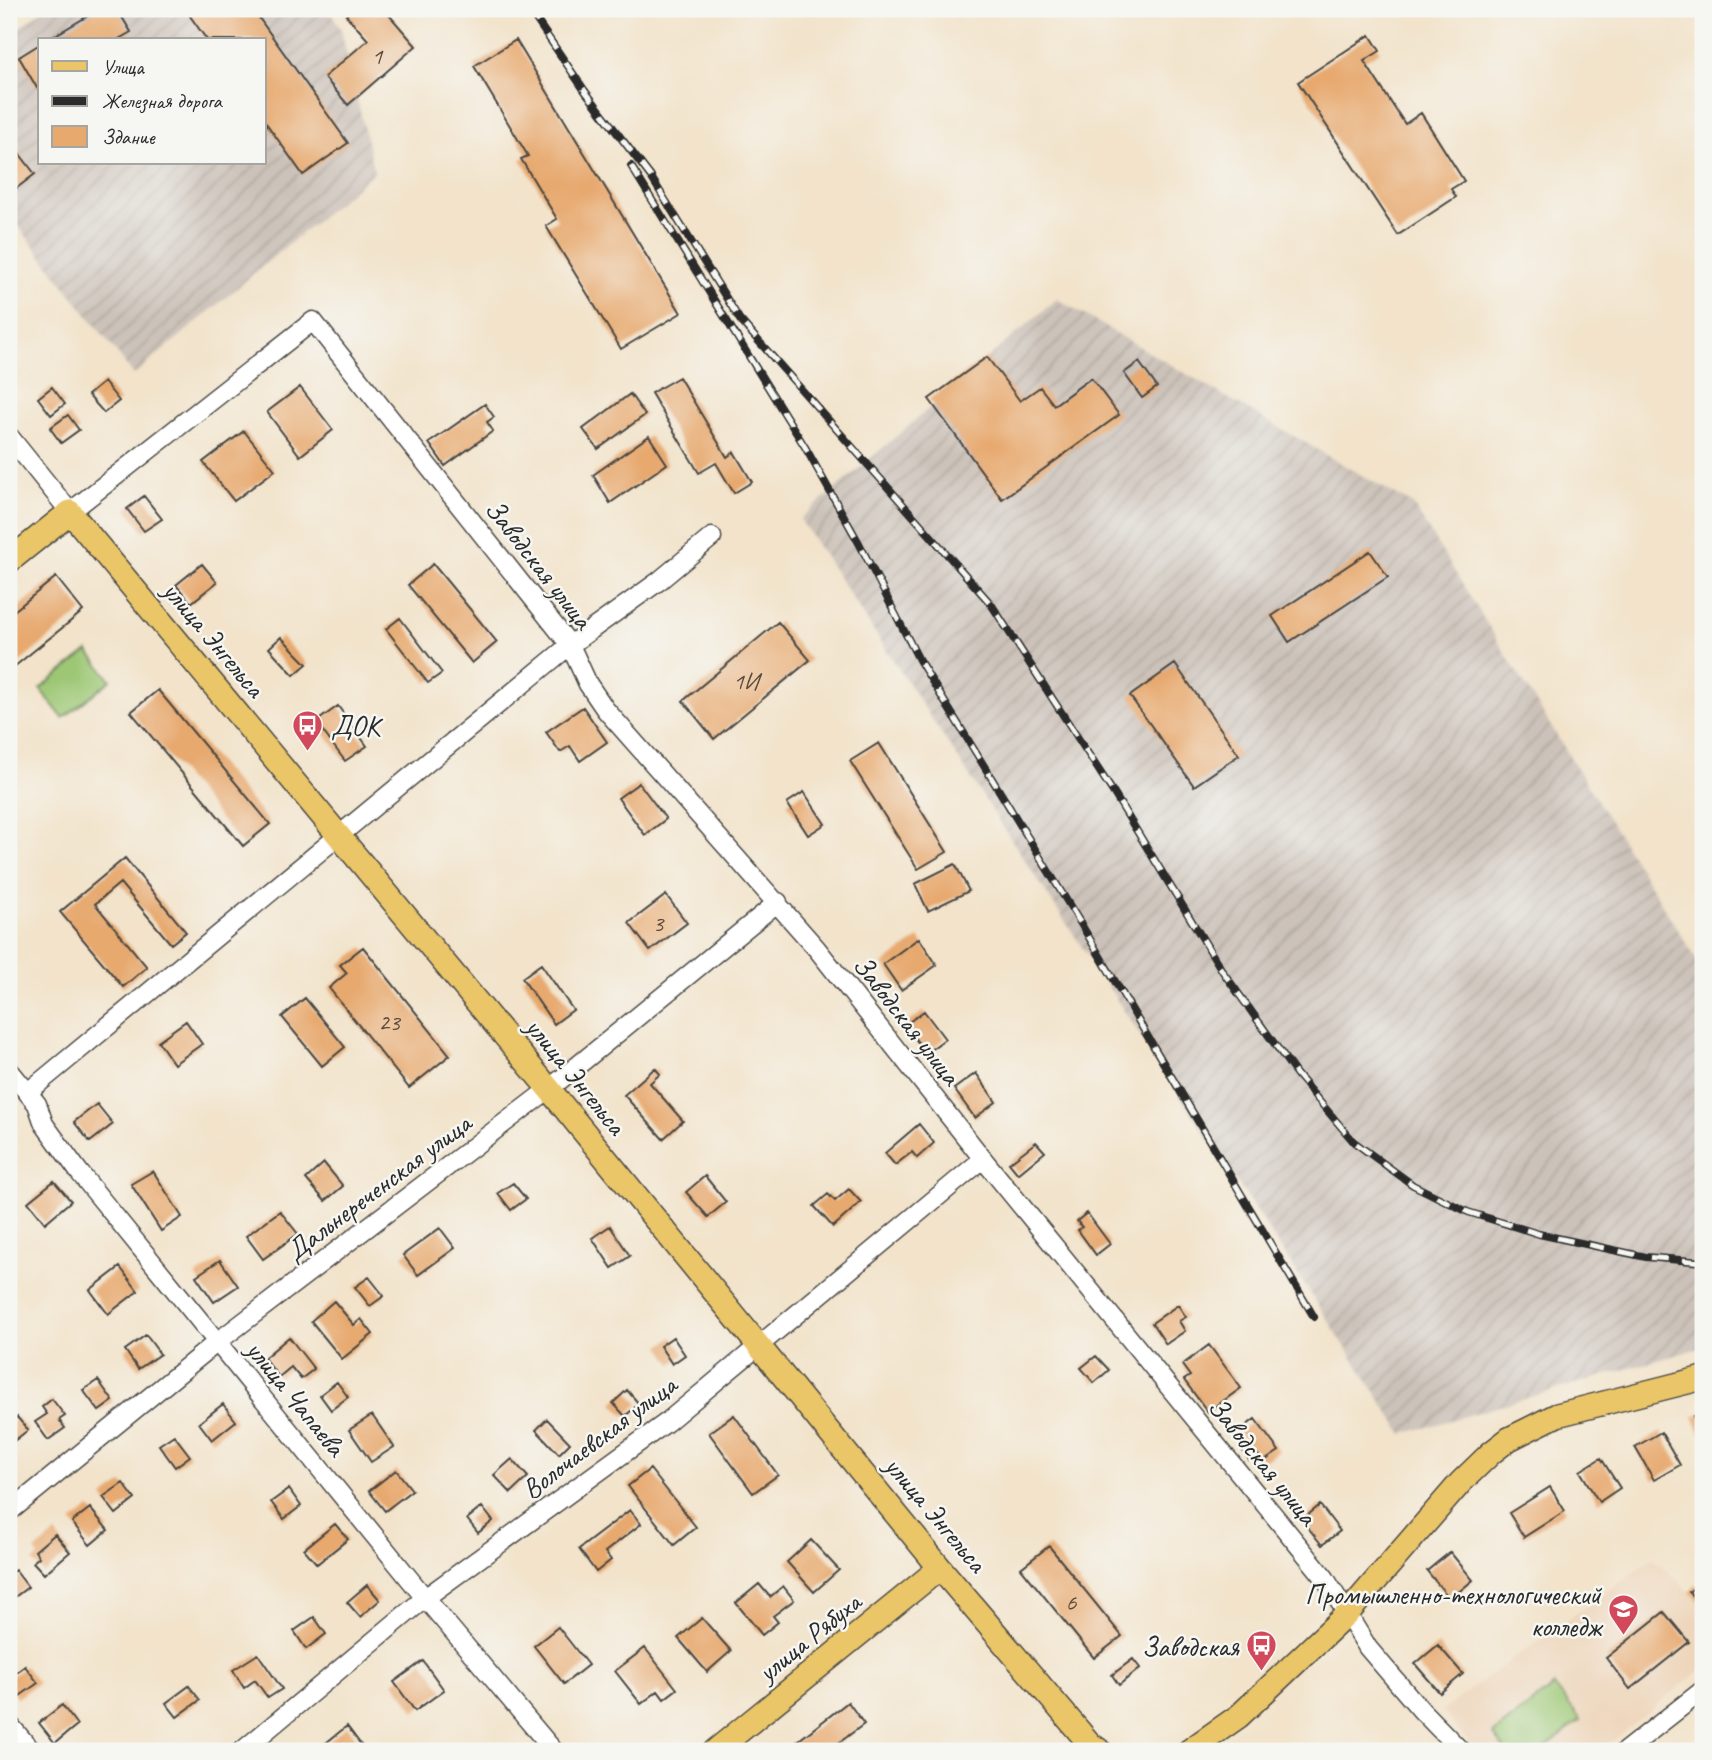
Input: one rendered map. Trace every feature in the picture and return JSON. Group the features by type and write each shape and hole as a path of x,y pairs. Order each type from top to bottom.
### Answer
{"main road":[{"path":"9,561 70,512"},
{"name":"улица Энгельса","path":"70,512 549,1088 940,1568 1090,1744 1100,1751"},
{"path":"1189,1751 1239,1716 1346,1615 1461,1482 1509,1439 1557,1415 1703,1378"},
{"name":"улица Рябуха","path":"715,1751 940,1568"}],"street":[{"name":"Заводская улица","path":"70,512 313,321 570,645 588,684 605,709 817,948 983,1159 1325,1578 1368,1648 1421,1710 1461,1751"},
{"name":"улица Энгельса","path":"9,436 70,512"},
{"path":"27,1092 570,645 659,581 712,537"},
{"name":"Дальнереченская улица","path":"9,1512 216,1343 549,1088 778,902"},
{"name":"улица Чапаева","path":"9,1070 37,1104 44,1124 79,1172 425,1598 554,1751"},
{"name":"Волочаевская улица","path":"242,1751 425,1598 667,1422 983,1159"},
{"path":"1625,1751 1703,1690"},
{"path":"9,1724 32,1751"}],"shaded area":[{"path":"44,9 329,9 341,29 374,172 134,375 9,214 9,35"},
{"path":"1057,299 1413,505 1703,970 1703,1347 1403,1434 800,519"},
{"name":"Промышленно-технологический колледж","path":"1653,1558 1703,1605 1703,1668 1601,1751 1477,1751 1441,1711"}],"green space":[{"path":"88,651 111,680 63,718 40,689"},
{"path":"1554,1686 1581,1720 1541,1751 1506,1751 1493,1734"}],"building":[{"path":"100,9 117,9 131,32 120,38 50,38"},
{"path":"200,9 272,9 259,18 348,143 303,175 266,123 266,38 206,38 190,16"},
{"path":"353,9 384,9 416,46 348,105 324,77 368,40 346,15"},
{"path":"1370,35 1380,51 1364,61 1405,124 1421,113 1464,181 1451,189 1456,197 1398,235 1298,82"},
{"path":"516,40 681,313 621,349 546,226 557,219 521,159 528,156 474,66"},
{"path":"38,45 37,88 19,57"},
{"path":"9,140 35,174 9,194"},
{"path":"987,357 1020,401 1040,387 1054,405 1091,378 1119,415 1002,499 929,399"},
{"path":"1139,362 1157,387 1142,398 1124,373"},
{"path":"679,377 727,457 734,452 752,482 734,493 716,463 699,473 651,393"},
{"path":"104,382 119,401 104,413 88,395"},
{"path":"52,387 65,404 51,415 38,398"},
{"path":"300,387 333,430 300,456 267,412"},
{"path":"630,394 645,415 598,449 583,429"},
{"path":"485,404 494,417 487,422 493,431 445,466 429,443"},
{"path":"68,415 79,430 61,443 50,428"},
{"path":"244,431 275,470 234,501 203,462"},
{"path":"649,436 667,464 610,503 593,475"},
{"path":"144,496 162,519 144,531 127,509"},
{"path":"1370,551 1388,577 1289,642 1272,616"},
{"path":"202,564 217,582 191,603 176,585"},
{"path":"433,564 497,642 472,663 408,585"},
{"path":"56,577 83,611 9,671 9,615"},
{"path":"400,618 442,673 428,683 386,629"},
{"path":"778,622 810,660 714,739 683,701"},
{"path":"281,637 307,664 294,675 269,648"},
{"path":"1175,664 1239,755 1194,786 1130,696"},
{"path":"158,690 270,824 243,846 131,712"},
{"path":"338,706 367,746 345,761 316,722"},
{"path":"583,707 607,742 580,761 570,746 560,752 546,732"},
{"path":"879,743 947,852 918,869 850,761"},
{"path":"639,783 666,819 645,835 618,798"},
{"path":"804,792 825,824 808,835 787,803"},
{"path":"125,858 186,932 171,944 120,883 95,904 147,967 123,987 60,912"},
{"path":"955,864 969,891 928,911 915,884"},
{"path":"666,895 687,923 650,951 629,923"},
{"path":"919,938 937,965 901,990 883,964"},
{"path":"363,947 450,1055 409,1088 329,988 347,973 340,965"},
{"path":"541,964 573,1010 554,1024 522,978"},
{"path":"305,998 345,1047 322,1066 282,1017"},
{"path":"924,1011 945,1039 926,1053 905,1025"},
{"path":"186,1021 202,1044 174,1064 158,1041"},
{"path":"655,1068 660,1074 650,1083 683,1121 663,1139 624,1095"},
{"path":"976,1073 996,1102 975,1118 954,1089"},
{"path":"97,1104 113,1124 90,1142 74,1122"},
{"path":"919,1124 934,1143 917,1158 912,1152 895,1165 885,1153"},
{"path":"1036,1142 1045,1152 1018,1174 1009,1163"},
{"path":"324,1163 343,1186 325,1201 306,1179"},
{"path":"153,1171 182,1217 161,1231 131,1184"},
{"path":"705,1176 726,1202 708,1217 686,1192"},
{"path":"54,1181 71,1201 45,1223 28,1202"},
{"path":"513,1183 526,1199 511,1210 498,1193"},
{"path":"849,1189 861,1202 833,1227 814,1206 828,1194 835,1201"},
{"path":"280,1211 298,1234 263,1259 246,1236"},
{"path":"1087,1213 1110,1244 1096,1255 1078,1230 1082,1227 1077,1221"},
{"path":"610,1226 630,1256 612,1268 592,1238"},
{"path":"440,1228 455,1248 418,1275 403,1255"},
{"path":"220,1260 238,1286 214,1302 196,1276"},
{"path":"120,1267 138,1291 108,1314 90,1290"},
{"path":"369,1277 384,1296 370,1306 355,1287"},
{"path":"334,1301 354,1325 361,1319 373,1334 342,1359 311,1321"},
{"path":"1178,1305 1186,1317 1179,1321 1185,1331 1166,1344 1152,1323"},
{"path":"146,1335 160,1354 138,1369 125,1350"},
{"path":"289,1337 314,1369 301,1379 291,1367 279,1377 264,1358"},
{"path":"673,1337 685,1355 672,1364 660,1346"},
{"path":"1209,1345 1241,1388 1208,1412 1184,1380 1190,1376 1182,1365"},
{"path":"1096,1356 1109,1370 1094,1383 1081,1368"},
{"path":"98,1380 113,1401 99,1411 83,1390"},
{"path":"337,1382 348,1397 331,1410 320,1395"},
{"path":"627,1390 639,1404 625,1416 613,1403"},
{"path":"52,1399 65,1416 59,1420 65,1428 48,1440 35,1422 47,1414 42,1407"},
{"path":"223,1404 236,1421 212,1440 199,1423"},
{"path":"1703,1412 1703,1440 1693,1416"},
{"path":"372,1415 394,1447 371,1462 349,1430"},
{"path":"734,1415 778,1475 753,1493 709,1433"},
{"path":"17,1417 28,1430 10,1444 9,1423"},
{"path":"547,1419 570,1443 559,1454 536,1430"},
{"path":"1255,1419 1279,1451 1263,1462 1257,1454 1249,1460 1243,1451 1249,1447 1238,1432"},
{"path":"1661,1432 1680,1465 1654,1480 1635,1447"},
{"path":"174,1435 190,1456 175,1467 159,1445"},
{"path":"1601,1458 1620,1488 1599,1502 1580,1471"},
{"path":"512,1459 528,1477 511,1493 494,1475"},
{"path":"650,1469 696,1527 674,1545 628,1486"},
{"path":"396,1470 412,1490 385,1511 369,1491"},
{"path":"123,1483 135,1499 116,1514 103,1497"},
{"path":"1550,1487 1565,1511 1524,1537 1509,1513"},
{"path":"289,1489 301,1506 284,1519 271,1502"},
{"path":"1320,1505 1340,1531 1322,1545 1302,1520"},
{"path":"482,1507 493,1521 478,1533 467,1519"},
{"path":"90,1508 108,1530 90,1545 72,1522"},
{"path":"630,1510 641,1524 605,1552 611,1560 596,1572 579,1549"},
{"path":"335,1524 348,1539 317,1564 304,1549"},
{"path":"55,1534 70,1552 44,1574 33,1562 39,1557 35,1551"},
{"path":"811,1540 839,1570 814,1592 787,1562"},
{"path":"1049,1546 1122,1636 1094,1658 1021,1568"},
{"path":"1450,1552 1473,1580 1450,1599 1427,1571"},
{"path":"15,1570 28,1587 12,1599 9,1595 9,1574"},
{"path":"759,1584 770,1597 783,1586 794,1600 773,1616 778,1622 762,1635 736,1603"},
{"path":"367,1585 380,1600 360,1617 347,1602"},
{"path":"1696,1585 1703,1591 1703,1605 1689,1592"},
{"path":"1664,1612 1689,1642 1630,1689 1606,1658"},
{"path":"314,1617 326,1634 306,1649 294,1631"},
{"path":"702,1618 731,1651 707,1672 678,1638"},
{"path":"558,1627 588,1665 564,1684 534,1646"},
{"path":"1438,1645 1463,1674 1440,1693 1415,1664"},
{"path":"645,1648 677,1689 664,1699 658,1691 641,1704 615,1671"},
{"path":"258,1654 282,1689 268,1698 255,1680 244,1688 233,1670"},
{"path":"1133,1659 1140,1668 1119,1685 1112,1675"},
{"path":"423,1661 444,1690 415,1711 394,1682"},
{"path":"25,1666 38,1683 17,1698 9,1688 9,1678"},
{"path":"189,1686 200,1700 177,1717 166,1703"},
{"path":"848,1702 864,1724 828,1751 793,1751 790,1747"},
{"path":"62,1705 77,1725 55,1743 39,1723"},
{"path":"347,1726 364,1749 324,1751 321,1747"}],"railway":[{"path":"529,9 585,91 651,177 740,320 991,604 1113,792 1223,972 1297,1075 1354,1142 1413,1185 1468,1212 1539,1234 1646,1257 1703,1262"},
{"path":"631,166 805,447 859,543 919,660 1081,924 1314,1317"}],"place":[{"name":"ДОК","path":"308,752"},
{"name":"Промышленно-технологический колледж","path":"1624,1637"},
{"name":"Заводская","path":"1262,1673"}]}
